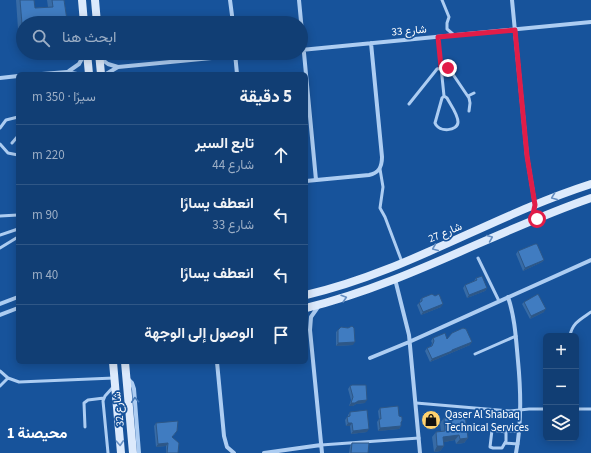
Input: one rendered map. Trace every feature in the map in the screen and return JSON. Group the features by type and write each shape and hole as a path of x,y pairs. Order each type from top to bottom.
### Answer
{"street":[{"path":"82,0 83,16"},
{"path":"95,0 96,16"},
{"path":"230,0 232,16"},
{"path":"299,0 300,16"},
{"path":"512,0 527,156 535,205 533,214 537,219"},
{"name":"شارع 33","path":"308,48 591,22"},
{"path":"308,181 369,176 380,169 382,165 371,43"},
{"path":"66,72 76,67 81,60"},
{"path":"87,60 90,72"},
{"path":"100,60 101,72"},
{"path":"104,60 108,64 118,67 182,60"},
{"path":"236,60 237,72"},
{"path":"303,60 304,72"},
{"path":"109,72 118,67"},
{"path":"0,78 16,76"},
{"path":"308,105 316,180"},
{"name":"شارع 27","path":"308,294 365,277 535,205 591,184"},
{"path":"308,307 371,289 537,219 591,198"},
{"path":"370,358 591,260"},
{"path":"395,279 408,328 420,453"},
{"path":"508,297 514,317 521,410 520,431 516,453"},
{"path":"0,304 16,298"},
{"path":"321,304 312,314 310,330 322,453"},
{"path":"0,315 16,309"},
{"name":"شارع 32","path":"113,364 120,453"},
{"path":"122,364 126,378 132,383 134,389 139,453"},
{"name":"شارع 32","path":"125,364 133,453"},
{"path":"217,364 224,436 227,447 234,453"},
{"path":"264,453 322,445"}],"lane":[{"path":"442,0 449,17 447,24 448,29 454,35"},
{"path":"438,37 444,96 442,98 435,123 437,127 441,129 454,128 458,121 447,98 444,96"},
{"path":"409,104 437,69 445,67 450,70 468,96 470,103 469,111"},
{"path":"468,96 474,93"},
{"path":"0,128 6,120 16,118"},
{"path":"12,143 16,138"},
{"path":"0,144 8,153 16,155"},
{"path":"380,169 383,187 380,208 402,262"},
{"path":"0,216 16,215"},
{"path":"0,235 16,230"},
{"path":"0,248 16,238"},
{"path":"478,258 499,301"},
{"path":"571,333 574,324 591,312"},
{"path":"475,354 516,336"},
{"path":"0,371 13,381 24,382 115,381"},
{"path":"0,386 8,378"},
{"path":"108,453 104,398 115,381"},
{"path":"85,427 84,404 88,400 104,398"},
{"path":"416,404 510,411 543,408"},
{"path":"579,409 591,409"},
{"path":"505,431 507,433 505,443 501,449 490,447 492,430 520,431"},
{"path":"322,445 419,438"},
{"path":"505,443 518,444"}],"building":[{"path":"20,0 34,0 35,8 53,7 52,0 64,0 66,16 21,16"},
{"path":"537,244 544,260 525,268 518,251"},
{"path":"482,276 487,288 469,295 465,285"},
{"path":"432,294 435,296 439,294 443,304 423,312 419,303 422,301 422,298"},
{"path":"538,294 546,309 531,316 524,302"},
{"path":"352,326 354,328 355,342 338,343 338,330 341,327 348,328"},
{"path":"463,328 466,329 472,342 432,359 427,348 432,346 434,341 433,338 445,333 447,339 452,333"},
{"path":"366,385 367,400 351,403 353,397 350,386"},
{"path":"398,406 399,416 402,417 401,426 380,428 380,408"},
{"path":"367,410 369,429 353,431 352,423 348,423 347,417 350,416 350,412"},
{"path":"432,414 438,414 440,422 433,423"},
{"path":"465,415 468,438 460,439 459,435 443,437 444,446 437,446 436,432 445,431 444,418"},
{"path":"178,421 177,431 172,437 179,443 178,453 167,453 168,443 158,444 156,423"},
{"path":"352,443 369,443 368,453 351,453"}],"place":[{"name":"Qaser Al Shabaq Technical Services","path":"431,420"}],"district":[{"name":"محيصنة 1","path":"37,433"}],"route":[{"path":"448,68 441,67 438,37 515,30 527,156 535,205 533,214 537,219"}]}
